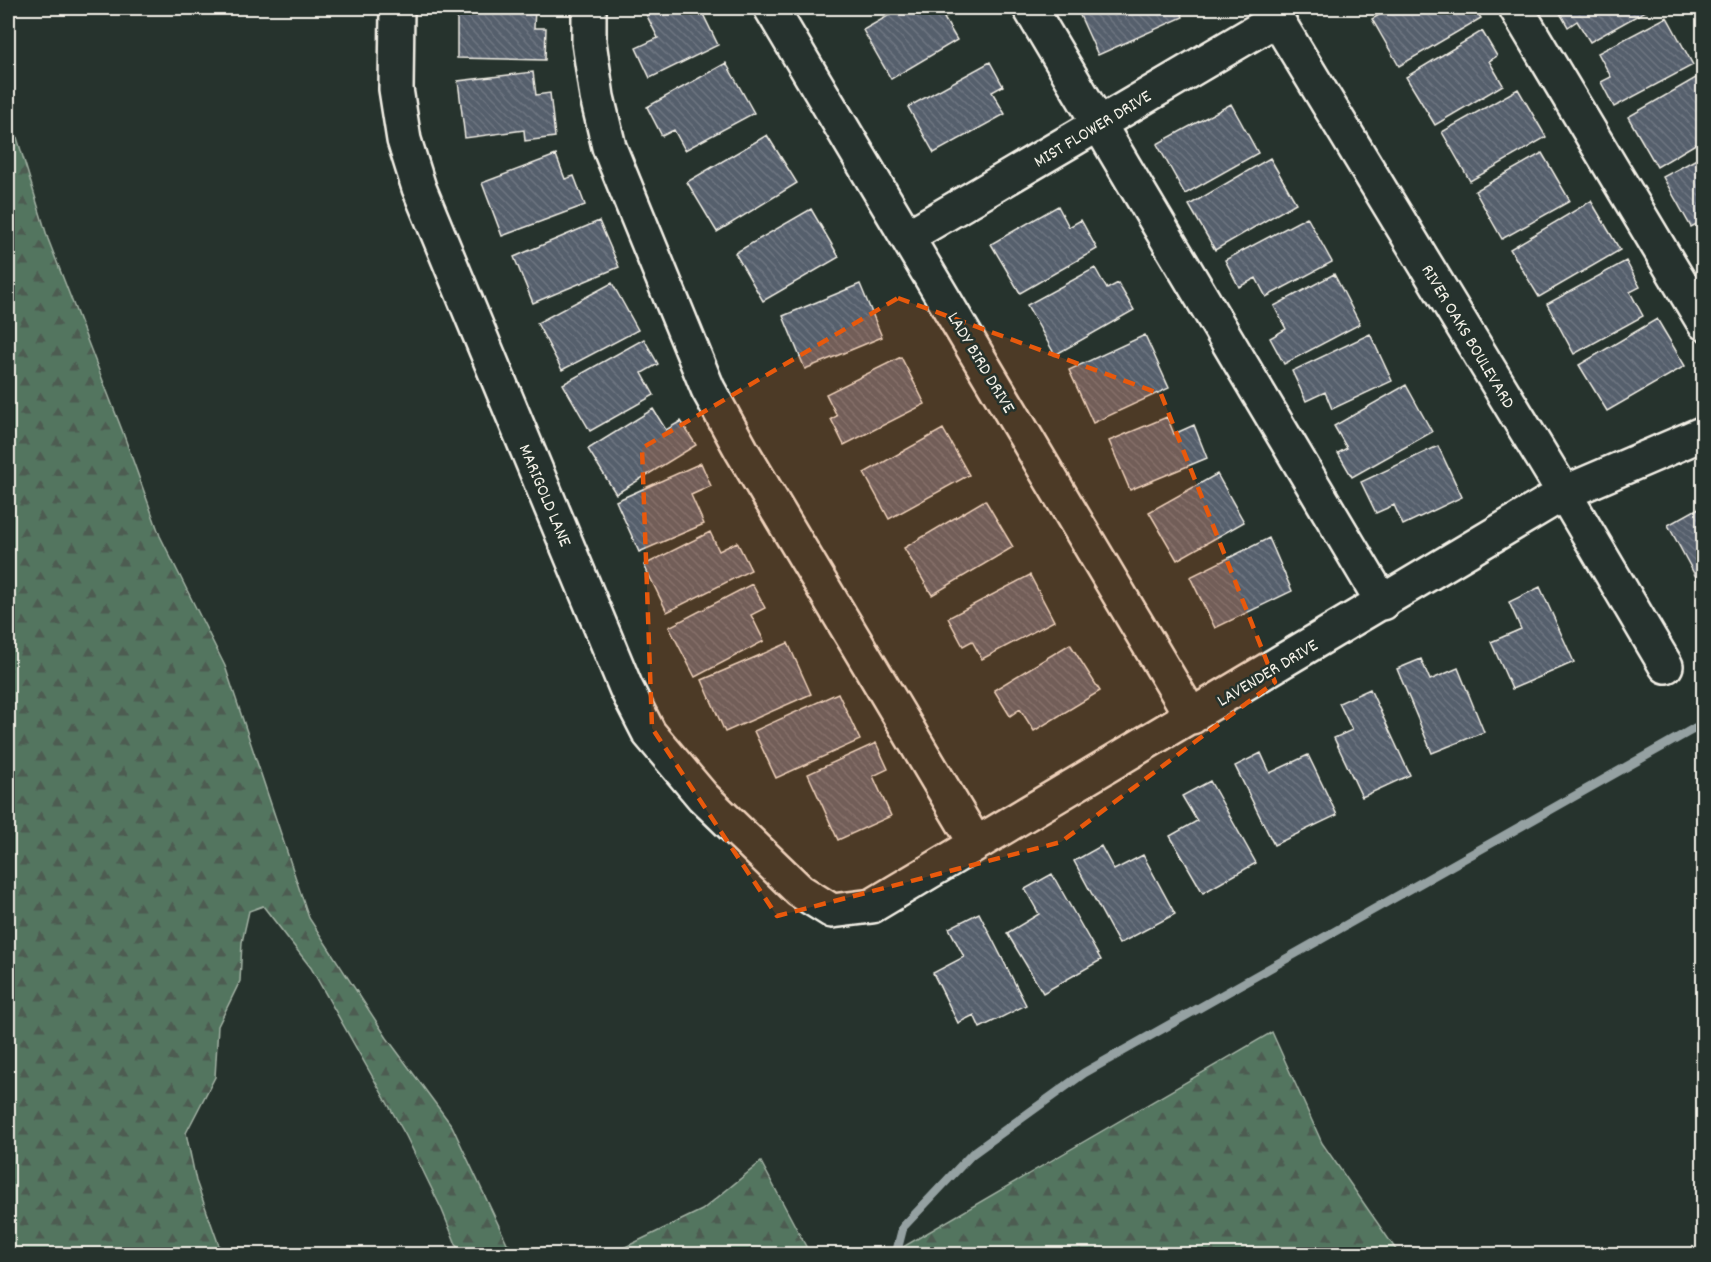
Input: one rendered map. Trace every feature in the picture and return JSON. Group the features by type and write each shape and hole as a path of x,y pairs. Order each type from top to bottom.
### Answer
{"street":[{"name":"MARIGOLD LANE","path":"397,8 396,89 404,140 419,188 626,688 649,733 703,797 800,891 832,911"},
{"path":"589,8 589,42 597,97 609,147 708,389 754,472 976,844"},
{"name":"LADY BIRD DRIVE","path":"771,8 1192,717"},
{"path":"1030,8 1383,603"},
{"path":"1516,8 1704,323"},
{"name":"MIST FLOWER DRIVE","path":"907,237 1099,124 1274,13"},
{"name":"RIVER OAKS BOULEVARD","path":"1274,13 1666,666"},
{"name":"LAVENDER DRIVE","path":"832,911 872,906 1564,493 1701,440"}],"highlighted area":[{"path":"898,298 1161,394 1275,682 1061,842 777,916 652,728 642,448"}],"green space":[{"path":"8,108 48,239 122,430 160,536 225,666 309,918 387,1038 452,1126 507,1243 519,1254 460,1254 442,1210 406,1136 311,968 263,906 249,911 242,942 240,981 218,1026 215,1077 186,1133 196,1181 222,1254 8,1254"},
{"path":"1272,1032 1322,1143 1399,1254 891,1254"},
{"path":"761,1162 810,1254 611,1254 702,1210"}],"building":[{"path":"457,8 535,8 534,28 546,28 545,60 457,58"},
{"path":"643,8 700,8 718,45 650,78 636,48 658,38"},
{"path":"902,8 959,8 944,18 957,40 891,79 863,30"},
{"path":"1086,8 1178,8 1183,17 1098,55 1078,11"},
{"path":"1391,8 1474,8 1481,18 1399,66 1372,19"},
{"path":"1557,8 1651,8 1590,42 1577,21 1568,27"},
{"path":"1667,17 1693,65 1614,107 1601,82 1611,77 1598,53"},
{"path":"1482,31 1497,56 1489,61 1503,85 1435,125 1406,77"},
{"path":"990,62 1003,86 992,92 1005,114 934,153 908,107"},
{"path":"726,63 754,113 685,150 674,130 662,136 647,107"},
{"path":"533,72 536,95 550,93 555,137 525,141 524,130 465,138 458,81"},
{"path":"1701,75 1704,80 1704,139 1657,167 1628,117"},
{"path":"1518,89 1546,137 1470,181 1442,132"},
{"path":"1231,104 1258,153 1185,194 1157,144"},
{"path":"767,135 797,183 717,232 687,182"},
{"path":"1542,153 1570,201 1502,239 1475,191"},
{"path":"556,155 565,179 574,176 585,205 502,236 482,183"},
{"path":"1704,155 1704,220 1691,227 1663,177"},
{"path":"1270,158 1296,203 1215,250 1189,205"},
{"path":"1591,201 1620,250 1539,297 1510,249"},
{"path":"1058,206 1069,227 1081,220 1097,249 1020,293 991,244"},
{"path":"811,209 839,257 763,301 735,253"},
{"path":"1307,217 1332,262 1266,297 1256,278 1239,287 1225,260"},
{"path":"599,221 619,267 533,303 514,257"},
{"path":"1626,261 1640,287 1630,292 1643,316 1574,354 1547,304"},
{"path":"1095,268 1107,289 1118,283 1134,310 1055,355 1027,305"},
{"path":"1334,274 1360,324 1284,364 1270,338 1286,329 1274,306"},
{"path":"612,283 638,330 562,370 537,323"},
{"path":"860,284 882,337 805,369 783,316"},
{"path":"1657,319 1685,366 1607,411 1579,365"},
{"path":"1370,334 1392,381 1332,409 1325,392 1306,401 1292,371"},
{"path":"1145,335 1169,388 1093,423 1069,370"},
{"path":"644,339 658,364 642,373 654,395 590,431 563,384"},
{"path":"901,357 925,404 844,445 831,419 837,416 826,394"},
{"path":"1406,385 1432,432 1352,477 1338,453 1347,448 1334,426"},
{"path":"653,409 666,430 681,421 696,445 616,494 588,449"},
{"path":"1167,417 1174,434 1194,425 1207,458 1130,490 1109,441"},
{"path":"943,429 969,475 889,519 864,473"},
{"path":"1438,446 1462,497 1403,525 1394,505 1376,513 1361,482"},
{"path":"701,463 711,486 691,495 704,524 639,552 616,501"},
{"path":"1217,474 1244,522 1177,560 1149,512"},
{"path":"985,500 1013,547 932,595 904,548"},
{"path":"1704,505 1704,592 1668,525"},
{"path":"710,532 719,551 737,542 751,570 667,612 644,565"},
{"path":"1269,538 1292,591 1215,628 1190,577"},
{"path":"1030,575 1054,621 982,659 972,641 963,646 948,618"},
{"path":"752,584 765,608 751,615 764,641 695,677 669,627"},
{"path":"1540,587 1574,662 1512,689 1491,642 1521,629 1509,602"},
{"path":"788,643 811,694 725,732 702,680"},
{"path":"1070,644 1100,691 1034,731 1020,709 1010,716 994,690"},
{"path":"1421,659 1430,680 1458,668 1484,732 1432,753 1397,669"},
{"path":"1370,689 1410,775 1362,797 1334,738 1352,730 1339,703"},
{"path":"838,693 860,740 776,778 754,731"},
{"path":"876,743 888,769 873,776 891,816 838,840 808,774"},
{"path":"1261,753 1270,773 1308,755 1337,815 1274,845 1235,766"},
{"path":"1210,781 1256,863 1203,893 1170,836 1197,821 1182,796"},
{"path":"1101,846 1114,870 1143,855 1175,914 1119,944 1074,861"},
{"path":"1052,874 1101,960 1043,993 1007,933 1039,914 1025,889"},
{"path":"979,913 1026,1005 980,1028 974,1015 958,1023 933,973 964,957 949,928"}],"waterway":[{"path":"896,1254 903,1227 972,1154 1084,1073 1704,723"}]}
